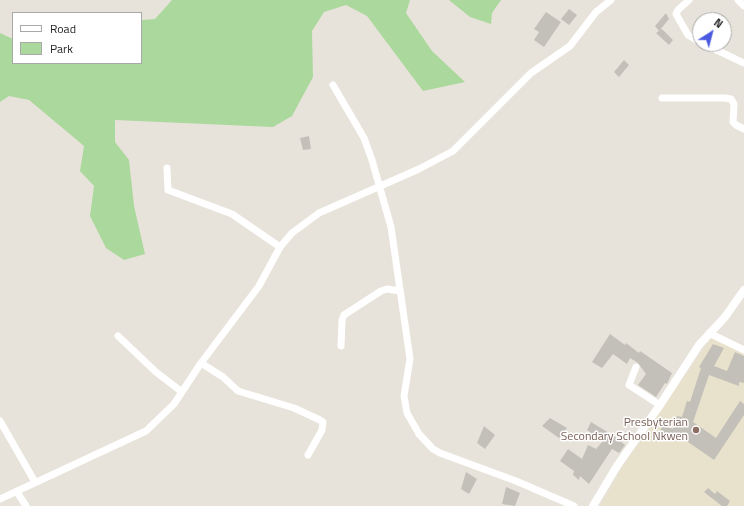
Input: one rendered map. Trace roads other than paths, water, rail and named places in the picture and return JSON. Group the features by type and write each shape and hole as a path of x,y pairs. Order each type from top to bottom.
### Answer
{"street":[{"path":"0,499 146,431 174,404 201,363 259,286 280,247 292,233 319,213 430,163 460,145 530,73 570,46 596,12 611,0"},
{"path":"689,0 678,10 676,14 688,35 692,37"},
{"path":"738,0 744,6"},
{"path":"721,52 744,63"},
{"path":"333,85 364,138 380,186 391,227 410,365 405,386 405,404 419,434 440,453 516,481 574,506"},
{"path":"662,98 731,99 734,104 733,122 744,128"},
{"path":"166,168 168,190 232,214 280,247"},
{"path":"341,346 342,320 344,315 381,291 387,289 400,290"},
{"path":"593,506 617,466 660,405 699,345 725,317 744,290"},
{"path":"709,333 744,350"},
{"path":"118,336 156,372 182,392"},
{"path":"201,363 223,377 238,391 294,408 320,420 322,422 322,430 308,455"},
{"path":"636,367 628,385 660,405"},
{"path":"0,421 35,482"},
{"path":"17,492 26,506"}],"place":[{"name":"Presbyterian Secondary School Nkwen","path":"696,430"}]}
